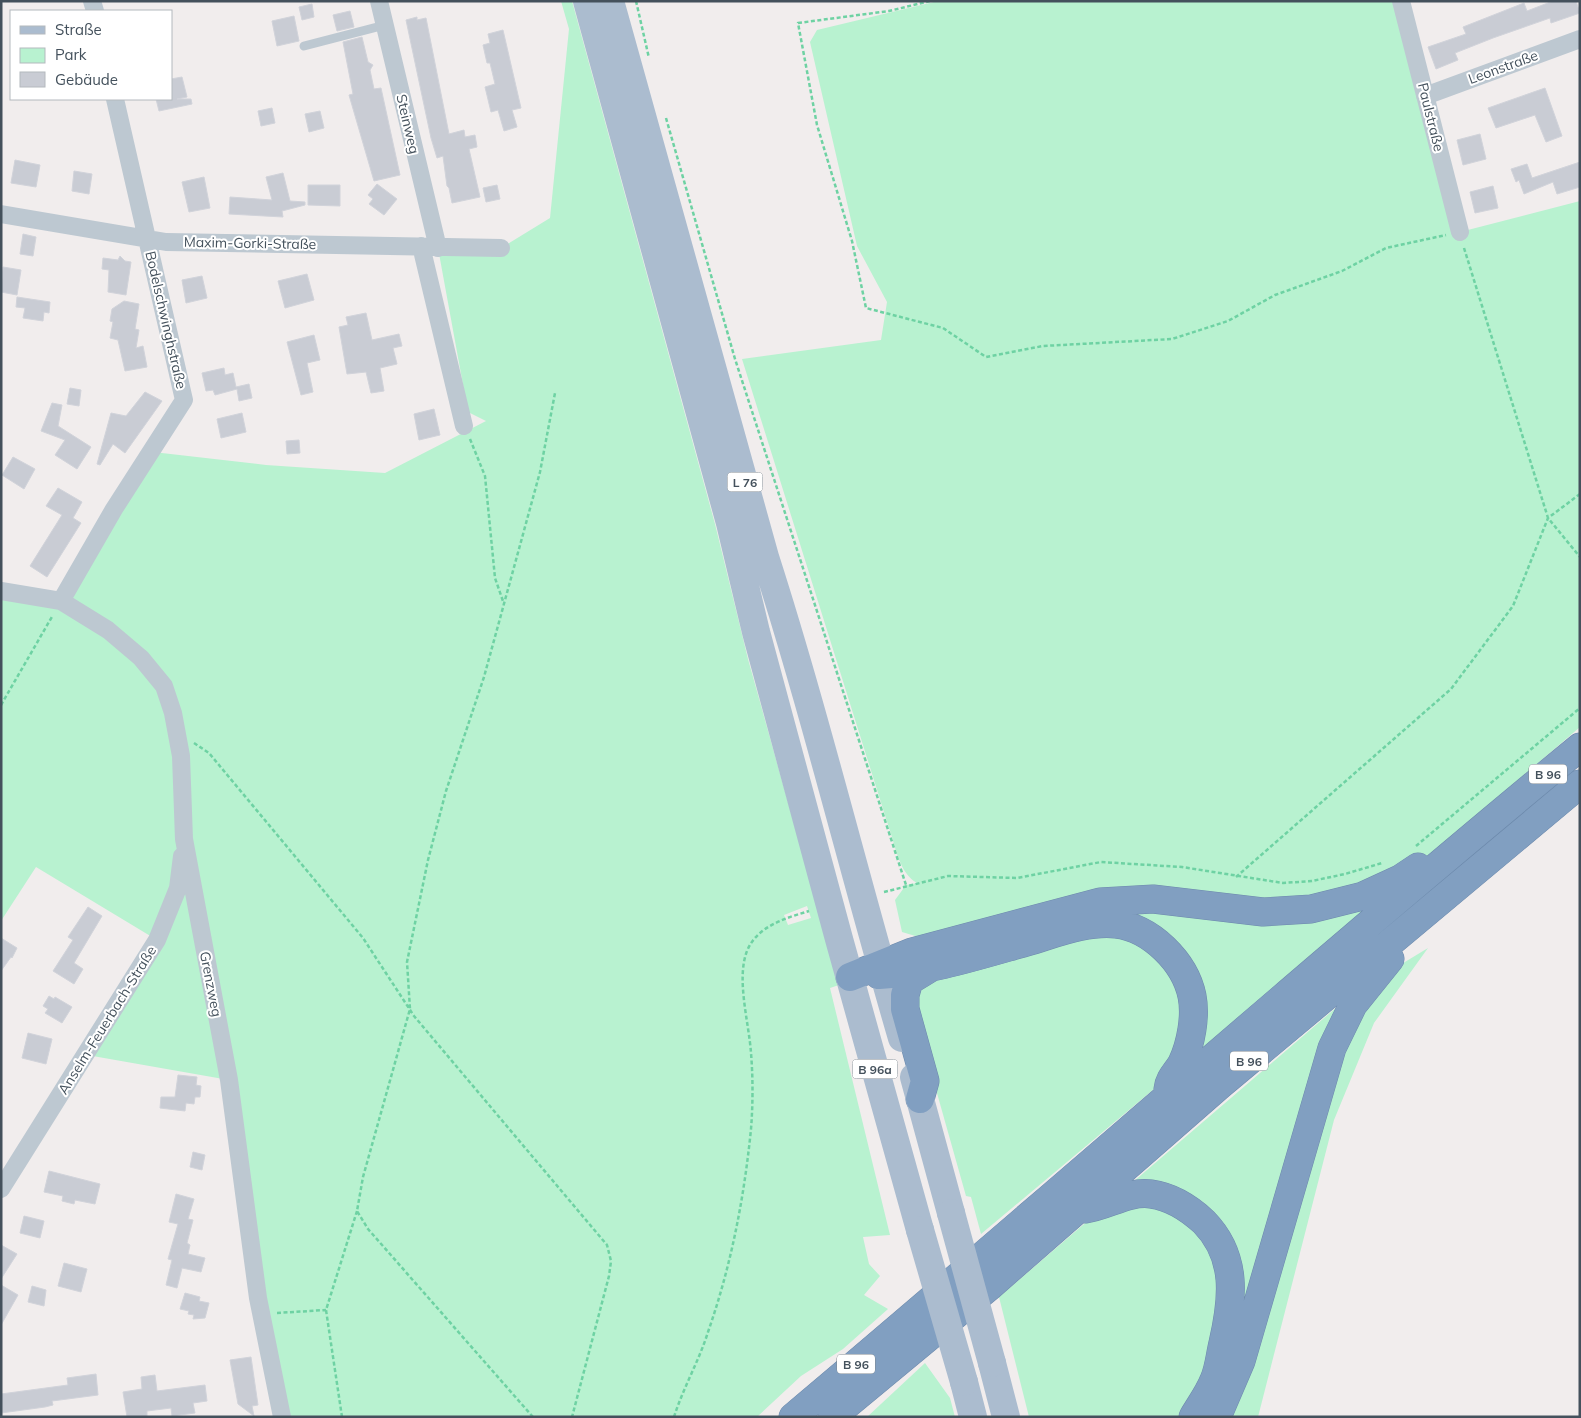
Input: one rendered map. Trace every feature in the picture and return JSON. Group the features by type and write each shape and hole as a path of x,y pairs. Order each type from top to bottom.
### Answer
{"highway":[{"name":"B 96","path":"793,1417 976,1263 1168,1096 1516,800 1580,748"},
{"name":"B 96","path":"832,1417 982,1293 1076,1210 1580,784"},
{"path":"881,969 912,952 1100,902 1153,899 1263,912 1312,909 1338,904 1363,896 1400,879 1516,800"},
{"path":"1217,1417 1233,1384 1241,1361 1332,1048 1353,1005 1387,962 1412,938 1424,914"},
{"path":"920,1099 925,1081 905,1009 905,995 909,981 927,970 1080,926 1116,924 1143,933 1164,948 1182,970 1192,996 1192,1024 1188,1047 1182,1063 1169,1082 1168,1096"},
{"path":"850,976 881,969 927,970"},
{"path":"1076,1210 1096,1208 1128,1196 1151,1194 1182,1203 1213,1232 1222,1247 1230,1269 1232,1294 1227,1324 1214,1380 1193,1417"}],"main road":[{"name":"L 76","path":"587,1 730,523 756,632 850,976"},
{"name":"L 76","path":"610,1 763,547 792,639 881,969"},
{"path":"881,969 920,1099 1006,1417"},
{"name":"B 96a","path":"850,976 973,1417"}],"street":[{"name":"Steinweg","path":"379,1 464,426"},
{"name":"Paulstraße","path":"1401,1 1460,232"},
{"name":"Leonstraße","path":"1425,96 1580,38"},
{"name":"Bodelschwinghstraße","path":"61,601 114,508 184,400 115,100"},
{"name":"Maxim-Gorki-Straße","path":"1,214 166,242 501,248"},
{"path":"1,591 61,601"},
{"name":"Grenzweg","path":"61,601 108,630 141,658 164,686 174,713 179,742 184,807 184,839 229,1080 262,1319 282,1417"},
{"name":"Anselm-Feuerbach-Straße","path":"1,1189 157,940 178,888 184,839"}],"lane":[{"path":"304,46 385,25"}],"path":[{"path":"636,1 651,67"},
{"path":"930,1 889,11 837,16 798,23 817,125 852,241 866,308 943,328 986,357 1043,346 1172,339 1228,321 1275,295 1342,271 1386,248 1460,232 1548,518 1580,557"},
{"path":"665,114 735,360 906,885"},
{"path":"342,1417 326,1310 357,1211 364,1177 410,1009 408,962 428,860 446,791 484,677 540,472 555,393"},
{"path":"464,426 485,476 496,578 504,604"},
{"path":"1235,877 1450,689 1513,606 1548,518 1580,494"},
{"path":"1,704 61,601"},
{"path":"1409,849 1468,804 1580,708"},
{"path":"179,742 197,744 208,753 363,938 410,1009 607,1245 610,1252 609,1276 572,1417"},
{"path":"884,892 948,876 1017,878 1101,862 1182,867 1235,877 1283,883 1312,881 1345,874 1385,862"},
{"path":"674,1417 708,1334 731,1259 743,1199 751,1125 751,1054 743,976 747,951 756,938 767,928 780,920 809,911"},
{"path":"357,1211 368,1229 533,1417"},
{"path":"262,1319 273,1313 326,1310"}],"green space":[{"path":"561,1 572,1 715,524 748,659 839,985 830,988 890,1235 863,1237 869,1264 880,1276 864,1295 888,1309 843,1349 801,1376 757,1417 282,1417 229,1080 87,1055 157,940 36,867 1,921 1,591 61,600 153,452 266,465 385,473 486,421 468,412 438,248 501,248 550,218 569,29","holes":["807,906 811,918 788,925 784,915"]},
{"path":"938,1 1395,1 1460,232 1580,201 1580,727 1333,939 981,1234 971,1197 966,1196 913,1008 922,938 902,932 895,900 906,885 917,883 906,873 896,851 742,359 881,340 887,302 857,246 810,42 817,30"},
{"path":"1428,948 1374,1023 1334,1120 1258,1417 1029,1417 999,1297 1352,994"},
{"path":"925,1363 950,1398 955,1417 867,1417"}],"building":[{"path":"1553,1 1576,1 1580,13 1551,23 1550,18 1493,38 1455,53 1458,60 1436,69 1428,47 1466,34 1463,27 1524,3 1527,11"},
{"path":"312,4 314,17 302,20 299,7"},
{"path":"350,11 354,27 337,31 333,15"},
{"path":"294,16 299,41 277,46 272,21"},
{"path":"417,17 417,20 426,18 449,134 464,130 465,137 475,135 477,147 469,149 480,197 452,203 447,186 443,156 437,158 431,138 406,20"},
{"path":"503,30 521,108 512,110 517,127 504,131 498,110 491,112 485,87 495,84 483,45 490,43 488,34"},
{"path":"362,37 368,62 373,65 370,70 374,89 381,88 400,175 374,181 349,95 353,94 343,42"},
{"path":"182,77 187,97 177,99 191,99 192,104 159,111 156,100 172,100 172,79"},
{"path":"1545,88 1562,136 1546,142 1535,115 1496,128 1488,108"},
{"path":"272,108 275,123 261,126 258,111"},
{"path":"320,111 324,128 309,132 305,114"},
{"path":"1480,134 1486,159 1463,165 1457,140"},
{"path":"15,160 40,165 36,187 11,183"},
{"path":"1580,162 1580,187 1557,194 1553,182 1524,194 1519,180 1516,182 1511,169 1527,164 1532,178"},
{"path":"74,171 92,174 89,194 72,191"},
{"path":"283,173 290,201 305,202 305,205 282,211 283,217 229,214 230,197 272,200 266,177"},
{"path":"204,177 210,208 189,212 182,182"},
{"path":"377,184 397,199 384,215 369,204 373,199 368,195"},
{"path":"308,185 340,185 340,206 308,205"},
{"path":"497,185 500,199 486,202 483,188"},
{"path":"1493,186 1498,208 1475,213 1470,192"},
{"path":"23,234 36,237 33,256 20,254"},
{"path":"120,256 125,261 131,262 126,295 108,292 109,270 102,269 103,258 118,260"},
{"path":"3,267 21,270 17,295 1,292"},
{"path":"307,274 314,300 285,308 278,281"},
{"path":"202,276 207,298 186,303 182,280"},
{"path":"17,297 50,302 49,313 44,312 43,321 23,318 25,308 16,307"},
{"path":"124,301 139,304 135,329 139,330 136,348 143,346 147,367 125,371 118,340 110,338 113,322 110,321 112,309"},
{"path":"366,313 372,340 399,334 402,346 393,348 397,364 380,368 384,391 371,393 366,372 347,374 339,327 348,325 346,317"},
{"path":"314,335 320,360 307,363 313,392 301,395 287,342"},
{"path":"224,368 225,375 233,373 236,387 249,384 252,398 239,401 237,389 215,395 213,390 206,391 202,373"},
{"path":"70,388 81,390 79,406 67,404"},
{"path":"145,392 162,401 125,453 113,444 100,465 97,464 111,413 126,416"},
{"path":"52,403 62,405 58,426 91,447 77,469 55,455 65,440 41,431"},
{"path":"434,409 440,435 419,440 414,414"},
{"path":"242,413 246,432 221,438 217,419"},
{"path":"299,440 300,453 287,454 286,441"},
{"path":"13,457 35,469 24,489 2,475"},
{"path":"58,488 82,502 73,518 81,523 47,577 30,566 62,515 46,506"},
{"path":"88,907 102,916 74,963 83,969 74,984 53,971 73,940 68,937"},
{"path":"1,938 17,948 12,958 1,971"},
{"path":"49,996 54,999 55,997 72,1007 62,1023 45,1013 48,1009 43,1006"},
{"path":"28,1033 52,1039 46,1064 22,1058"},
{"path":"178,1075 197,1077 196,1085 201,1086 200,1097 195,1097 194,1104 186,1103 185,1111 160,1108 161,1097 175,1097"},
{"path":"193,1152 205,1155 202,1170 190,1167"},
{"path":"49,1171 100,1184 95,1204 75,1200 74,1204 62,1201 63,1196 44,1192"},
{"path":"176,1194 194,1199 188,1219 193,1220 187,1243 190,1245 188,1254 205,1258 201,1272 182,1268 177,1288 166,1285 172,1260 168,1259 178,1224 169,1222"},
{"path":"24,1216 44,1221 40,1238 20,1233"},
{"path":"1,1245 17,1254 1,1279"},
{"path":"64,1263 87,1269 81,1292 58,1286"},
{"path":"1,1285 18,1295 1,1325"},
{"path":"32,1286 46,1290 44,1306 28,1302"},
{"path":"185,1293 200,1297 199,1301 209,1303 205,1318 193,1319 194,1315 188,1314 189,1311 180,1309"},
{"path":"251,1357 258,1405 252,1406 254,1416 238,1404 230,1360"},
{"path":"96,1374 98,1395 52,1401 53,1405 45,1407 1,1413 1,1394 68,1385 67,1378"},
{"path":"155,1375 157,1391 205,1385 207,1401 193,1403 195,1413 172,1416 171,1408 147,1411 147,1417 127,1417 123,1392 142,1389 141,1377"}]}
